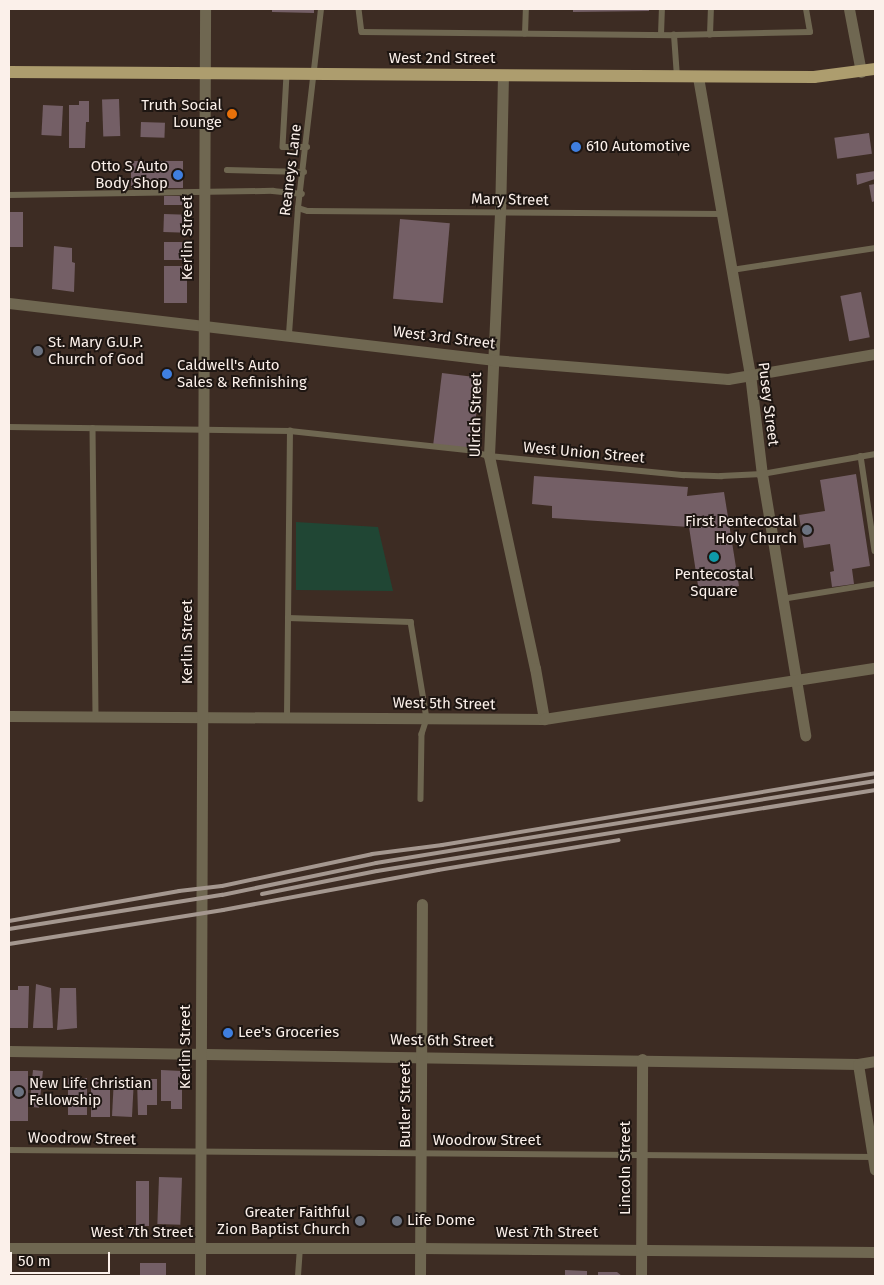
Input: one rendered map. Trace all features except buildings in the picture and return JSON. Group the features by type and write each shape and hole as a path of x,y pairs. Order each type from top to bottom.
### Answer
{"main road":[{"name":"West 2nd Street","path":"9,72 814,77 875,69"}],"street":[{"name":"Kerlin Street","path":"200,1276 204,429 202,192 205,9"},
{"path":"849,9 860,72"},
{"name":"Ulrich Street","path":"503,75 500,213 489,456 535,668 544,719"},
{"name":"Pusey Street","path":"698,77 750,374 762,474 805,735"},
{"name":"West 3rd Street","path":"9,303 289,334 493,360 728,379 875,354"},
{"name":"West 5th Street","path":"9,716 287,716 544,719 795,682 875,668"},
{"name":"Butler Street","path":"420,1276 422,904"},
{"name":"West 6th Street","path":"9,1051 422,1055 858,1064 875,1061"},
{"name":"Lincoln Street","path":"641,1276 642,1059"},
{"path":"858,1064 875,1170"},
{"name":"West 7th Street","path":"9,1248 641,1249 875,1252"}],"lane":[{"name":"Reaneys Lane","path":"289,334 298,208 302,194 321,9"},
{"path":"358,9 362,32 661,35 810,32 806,9"},
{"path":"525,34 526,9"},
{"path":"661,35 662,9"},
{"path":"710,34 711,9"},
{"path":"674,35 677,77"},
{"path":"287,75 283,147 307,147"},
{"path":"227,170 304,172"},
{"path":"9,195 273,191 302,194"},
{"name":"Mary Street","path":"298,208 308,211 722,214"},
{"path":"732,270 875,248"},
{"name":"West Union Street","path":"9,427 290,431 469,450 489,456 684,475 762,474 875,454"},
{"path":"93,428 96,716"},
{"path":"287,716 290,431"},
{"path":"861,456 875,551"},
{"path":"782,600 875,584"},
{"path":"288,618 411,622 427,719 422,734 420,799"},
{"name":"Woodrow Street","path":"9,1150 874,1157"},
{"path":"298,1276 300,1248"}],"green space":[{"path":"296,522 378,527 393,591 296,590"}],"railway":[{"path":"9,921 179,891 222,886 372,854 442,845 875,773"},
{"path":"9,929 222,895 376,863 875,781"},
{"path":"262,894 377,871 875,790"},
{"path":"9,944 223,910 438,870 619,840"}],"place":[{"name":"Truth Social Lounge","path":"232,114"},
{"name":"610 Automotive","path":"576,147"},
{"name":"Otto S Auto Body Shop","path":"178,175"},
{"name":"St. Mary G.U.P. Church of God","path":"38,351"},
{"name":"Caldwell's Auto Sales & Refinishing","path":"167,374"},
{"name":"First Pentecostal Holy Church","path":"807,530"},
{"name":"Pentecostal Square","path":"714,557"},
{"name":"Lee's Groceries","path":"228,1033"},
{"name":"New Life Christian Fellowship","path":"19,1092"},
{"name":"Greater Faithful Zion Baptist Church","path":"360,1221"},
{"name":"Life Dome","path":"397,1221"}]}
